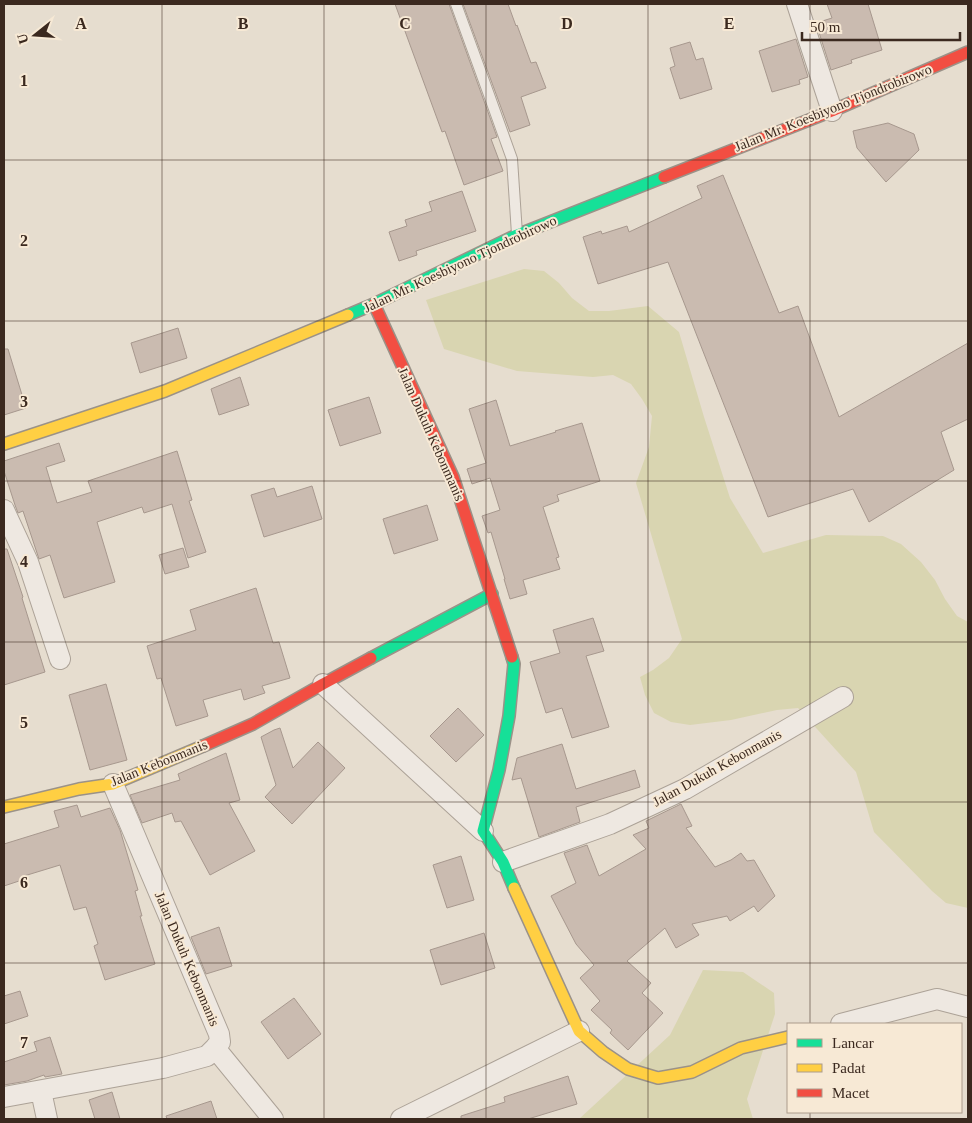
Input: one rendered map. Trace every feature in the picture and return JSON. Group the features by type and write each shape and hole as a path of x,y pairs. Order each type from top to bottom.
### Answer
{"street":[{"path":"797,4 832,111"},
{"name":"Jalan Mr. Koesbiyono Tjondrobirowo","path":"4,444 165,391 374,304 517,235 832,111 968,52"},
{"name":"Jalan Dukuh Kebonmanis","path":"374,304 453,477 514,664 509,716 500,770 483,831"},
{"path":"4,510 28,562 60,659"},
{"path":"492,594 323,684 483,831 503,862 580,1031 603,1052 628,1069 658,1078 692,1072 741,1048 787,1037"},
{"name":"Jalan Kebonmanis","path":"4,807 79,789 113,784 253,724 323,684"},
{"name":"Jalan Dukuh Kebonmanis","path":"503,862 610,824 685,789 843,697"},
{"name":"Jalan Dukuh Kebonmanis","path":"113,784 219,1034 220,1042 216,1048"},
{"path":"845,1023 937,1000 968,1007"},
{"path":"401,1119 580,1031"},
{"path":"4,1097 163,1068 207,1056 216,1048 273,1119"},
{"path":"41,1091 48,1119"}],"lane":[{"path":"456,4 512,159 517,235"}],"shaded area":[{"path":"524,269 544,271 559,283 572,298 589,311 609,311 648,306 679,332 730,498 763,553 826,535 883,536 901,544 921,562 935,580 957,616 968,622 968,908 946,903 874,832 856,772 798,708 690,725 671,722 654,713 645,695 640,677 669,658 682,639 636,483 649,447 652,416 631,384 613,375 593,377 517,371 444,349 426,300"},
{"path":"703,970 743,972 774,993 775,1014 747,1099 753,1119 579,1119 670,1035"}],"building":[{"path":"395,4 449,4 497,137 491,139 503,171 464,185 445,131 442,132"},
{"path":"463,4 508,4 531,63 536,62 546,88 521,97 530,125 510,132"},
{"path":"827,4 868,4 882,50 851,60 852,63 831,70 816,23 832,18"},
{"path":"796,39 808,77 799,80 800,84 772,92 759,51"},
{"path":"690,42 696,60 703,58 712,89 680,99 670,68 675,66 670,48"},
{"path":"888,123 914,134 919,150 886,182 857,148 853,131"},
{"path":"723,175 779,313 798,306 839,417 968,343 968,419 941,432 954,470 869,522 853,489 768,517 668,262 598,284 583,237 601,231 602,234 627,226 629,232 702,198 697,186"},
{"path":"462,191 476,231 416,251 417,255 399,261 389,232 407,226 405,220 432,211 429,202"},
{"path":"178,328 187,358 140,373 131,343"},
{"path":"4,349 8,349 26,408 4,415"},
{"path":"240,377 249,405 219,415 211,389"},
{"path":"369,397 381,433 340,446 328,410"},
{"path":"496,400 510,446 582,423 600,481 557,495 559,501 543,507 559,557 556,558 560,569 523,580 527,594 510,599 491,532 488,533 482,516 500,510 490,478 472,484 467,469 486,463 469,409"},
{"path":"59,443 65,461 46,467 57,503 92,492 88,481 177,451 192,500 189,501 206,552 188,558 172,504 144,513 142,507 97,522 115,582 64,598 50,555 39,559 23,511 18,513 4,471 4,461"},
{"path":"312,486 322,519 264,537 251,495 274,488 277,497"},
{"path":"427,505 438,540 394,554 383,519"},
{"path":"183,548 189,567 165,574 159,555"},
{"path":"4,549 7,549 23,597 45,672 4,685"},
{"path":"256,588 273,643 279,642 290,678 262,686 265,693 244,700 241,689 203,700 208,716 176,726 161,678 157,679 147,646 196,630 190,610"},
{"path":"593,618 604,651 586,656 609,727 572,738 562,708 546,713 530,662 560,653 553,630"},
{"path":"106,684 127,760 90,770 69,695"},
{"path":"458,708 484,735 456,762 430,736"},
{"path":"280,728 293,768 318,742 345,768 292,824 265,797 276,785 261,737"},
{"path":"562,744 576,789 635,770 640,787 576,807 580,822 539,837 521,778 512,780 517,758"},
{"path":"226,753 240,800 229,803 255,851 210,875 181,821 175,822 172,813 142,823 130,795 180,780 178,774"},
{"path":"681,804 692,826 686,828 715,867 741,853 747,861 754,860 775,896 758,912 754,906 730,921 727,916 692,924 699,935 676,948 665,928 627,961 651,983 642,993 663,1013 628,1050 610,1033 612,1030 591,1010 600,1001 580,978 594,965 576,944 551,896 576,883 564,853 587,845 599,876 646,849 633,835 649,828 646,821"},
{"path":"77,805 81,817 110,808 120,830 138,890 135,891 142,916 140,916 155,964 105,980 94,946 98,944 86,907 74,910 60,865 24,876 25,879 4,886 4,844 59,827 54,811"},
{"path":"461,856 474,900 447,908 433,865"},
{"path":"219,927 232,966 206,974 191,937"},
{"path":"484,933 495,968 441,985 430,950"},
{"path":"20,991 28,1016 4,1024 4,996"},
{"path":"294,998 321,1034 288,1059 261,1022"},
{"path":"50,1037 62,1074 45,1077 44,1075 27,1081 4,1085 4,1062 37,1051 34,1042"},
{"path":"568,1076 577,1104 528,1119 461,1119 461,1116 505,1102 504,1097"},
{"path":"112,1092 120,1119 95,1119 89,1100"},
{"path":"211,1101 217,1119 167,1119 166,1116"}],"traffic: fast":[{"path":"348,315 517,235 664,177"},
{"path":"371,658 492,594"},
{"path":"512,657 514,664 509,716 499,770 483,831 503,862 514,888"}],"traffic: slow":[{"path":"4,444 165,391 348,315"},
{"path":"4,807 79,789 113,784 203,746"},
{"path":"514,888 579,1031 603,1052 628,1069 658,1078 692,1072 741,1048 787,1037"}],"traffic: jam":[{"path":"664,177 832,111 968,52"},
{"path":"374,304 453,477 512,657"},
{"path":"203,746 253,724 371,658"}]}
